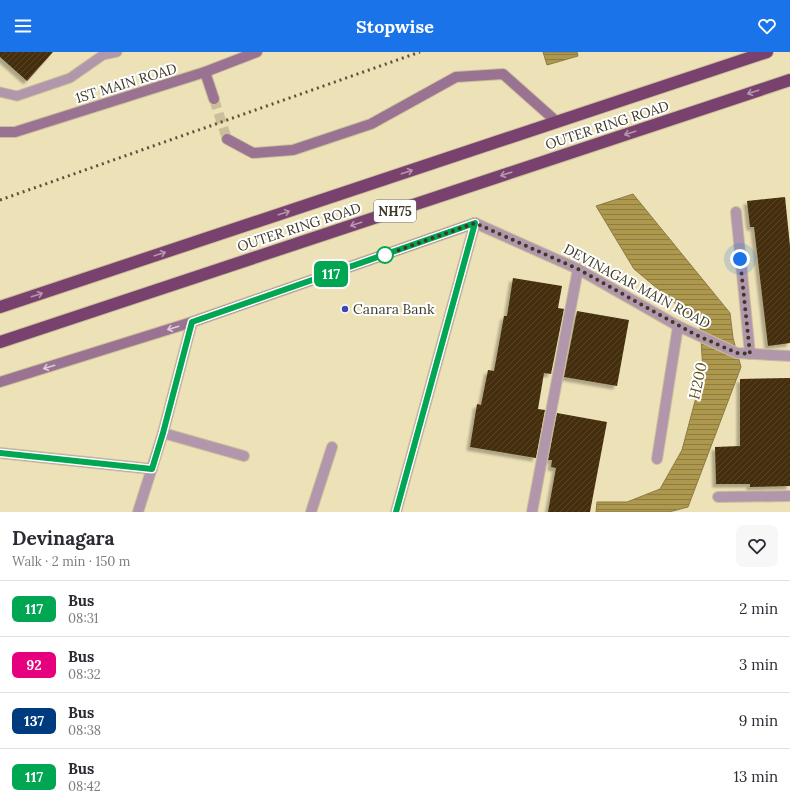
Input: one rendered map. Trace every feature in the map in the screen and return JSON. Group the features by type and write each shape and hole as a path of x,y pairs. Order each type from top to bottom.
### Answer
{"highway":[{"name":"OUTER RING ROAD","path":"0,307 767,52"},
{"name":"OUTER RING ROAD","path":"0,342 790,80"}],"street":[{"name":"1ST MAIN ROAD","path":"0,132 15,132 206,72 257,52"},
{"path":"206,72 214,99"},
{"path":"226,139 253,153 293,150 371,124 456,77 503,74 557,122"},
{"path":"736,212 750,354"},
{"path":"0,382 192,322 475,223"},
{"path":"396,512 475,223"},
{"name":"DEVINAGAR MAIN ROAD","path":"475,223 578,269 678,326 737,353 790,356"},
{"path":"532,512 578,269"},
{"path":"138,512 163,433 192,322"},
{"path":"657,459 678,326"},
{"path":"163,433 244,456"},
{"path":"311,512 332,447"},
{"path":"0,453 152,469"},
{"path":"718,497 790,496"}],"lane":[{"path":"0,92 17,96 70,78 103,55 117,52"}],"shaded area":[{"path":"543,52 577,52 578,56 547,65"},
{"path":"633,194 730,313 733,338 741,367 688,507 669,512 596,512 597,502 627,502 660,489 682,450 703,371 700,324 634,269 596,206"}],"building":[{"path":"0,52 53,52 27,81 0,57"},
{"path":"785,197 790,246 790,343 768,346 754,227 750,227 747,201"},
{"path":"513,278 562,286 558,308 564,309 551,374 544,373 538,409 545,410 536,458 470,447 477,404 481,405 488,370 494,371 504,316 507,316"},
{"path":"577,311 629,320 617,386 564,377"},
{"path":"790,378 790,486 750,487 750,484 716,484 715,447 740,446 740,379"},
{"path":"557,413 607,422 590,512 548,512 556,468 551,467 552,460 548,460"}],"tunnel":[{"path":"214,99 227,139"}],"railway":[{"path":"0,200 420,52"}],"bus line":[{"name":"117","path":"0,453 152,469 192,322 475,223 396,512"}],"place":[{"name":"Canara Bank","path":"345,309"}],"route":[{"path":"385,255 475,223 578,269 694,334 737,353 750,354 740,259"}],"water label":[{"name":"H200","path":"698,381"}]}
